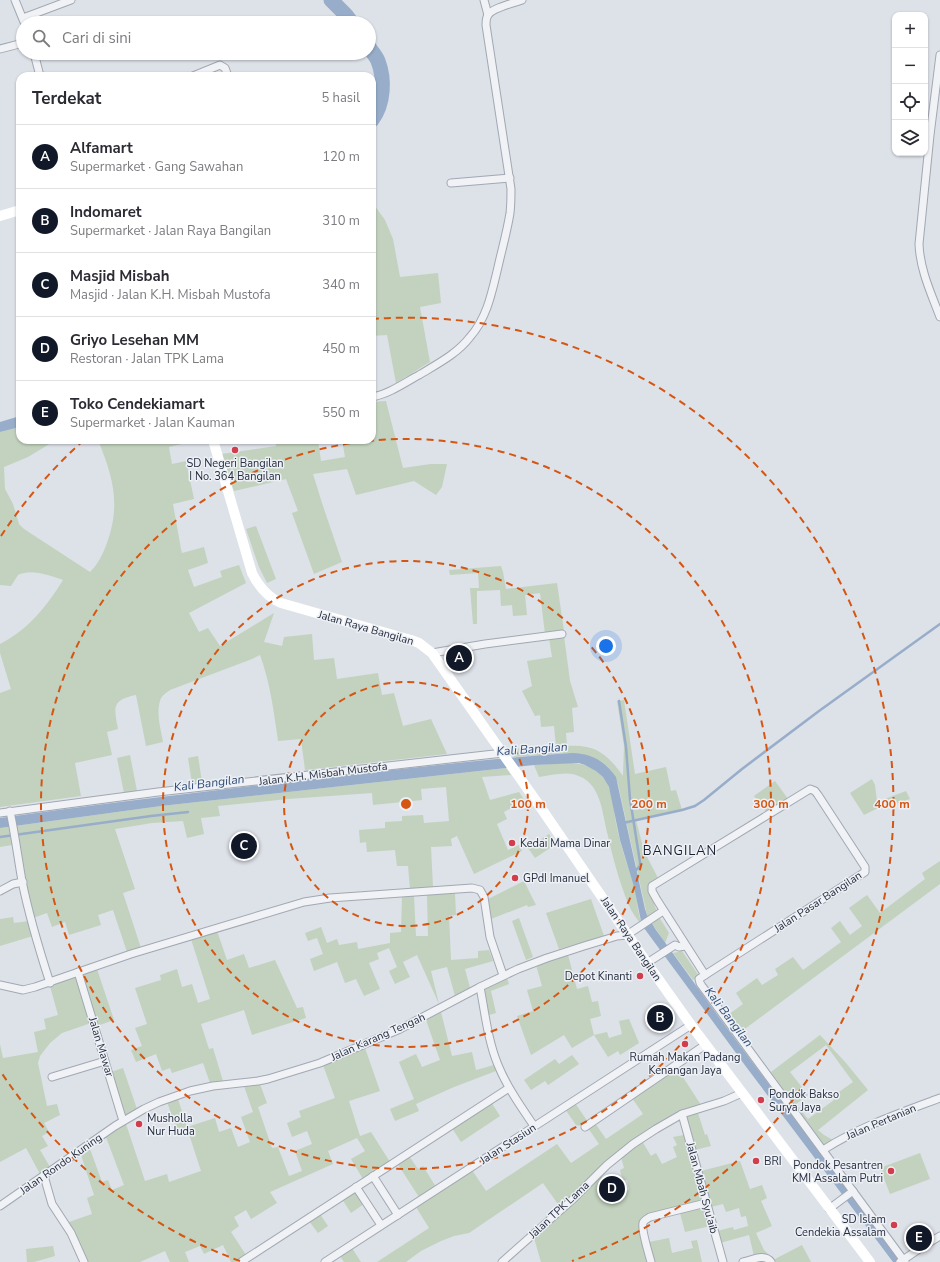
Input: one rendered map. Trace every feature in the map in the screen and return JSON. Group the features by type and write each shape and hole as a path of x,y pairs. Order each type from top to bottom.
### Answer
{"main road":[{"path":"0,216 16,214"},
{"name":"Jalan Raya Bangilan","path":"214,444 252,573 256,582 265,593 281,603 411,640 419,643 432,653 514,769 690,1025 870,1262"}],"street":[{"path":"16,0 22,16"},
{"path":"35,16 70,0"},
{"path":"376,396 388,392 440,362 463,345 479,325 489,304 507,229 510,212 511,189 486,25 488,14 484,0"},
{"path":"488,14 522,0"},
{"path":"0,49 16,45"},
{"path":"940,55 919,244 923,272 940,317"},
{"path":"36,60 39,72"},
{"path":"203,72 220,65 225,68 226,72"},
{"path":"451,183 510,178"},
{"path":"432,653 485,644 562,634"},
{"name":"Jalan K.H. Misbah Mustofa","path":"0,813 11,813 158,792 503,754"},
{"name":"Jalan Pasar Bangilan","path":"811,789 815,790 865,867 865,872 704,975 678,934 652,891 652,885 806,791 811,789"},
{"path":"11,813 22,882 50,983"},
{"path":"0,891 13,884 22,882"},
{"path":"0,985 23,990 50,983 131,954 304,902 330,898 472,888 480,890 484,897 490,937 503,975"},
{"path":"627,935 663,911"},
{"path":"647,963 673,946 678,934"},
{"name":"Jalan Karang Tengah","path":"123,1121 159,1102 190,1091 213,1086 268,1079 320,1062 400,1029 503,975 547,958 617,936 627,935"},
{"path":"673,946 686,946"},
{"name":"Jalan Mawar","path":"78,972 123,1121"},
{"path":"704,975 699,979 702,986 903,1261 940,1236"},
{"path":"480,987 495,1058 509,1088 534,1126"},
{"name":"Jalan Stasiun","path":"325,1262 690,1025"},
{"path":"585,1127 705,1045"},
{"path":"52,1077 105,1061"},
{"path":"241,1262 509,1088"},
{"name":"Jalan TPK Lama","path":"502,1262 572,1200 616,1157 650,1132 682,1114 724,1102 742,1093"},
{"name":"Jalan Pertanian","path":"823,1150 865,1128 940,1098"},
{"name":"Jalan Mbah Syu'aib","path":"682,1114 723,1262"},
{"name":"Jalan Rondo Kuning","path":"0,1206 123,1121"},
{"path":"44,1176 52,1204 71,1233 84,1262"},
{"path":"373,1176 398,1215"},
{"path":"356,1187 381,1225"},
{"path":"829,1209 852,1192"},
{"path":"651,1262 643,1231 644,1221 650,1217 706,1203"},
{"path":"743,1262 765,1257 769,1258 771,1262"}],"green space":[{"path":"376,208 385,220 393,239 400,277 438,273 441,303 420,307 430,362 396,383 387,335 376,336"},
{"path":"386,401 403,468 431,464 447,464 442,487 436,495 414,481 356,495 347,469 313,474 342,562 314,574 292,513 298,511 286,479 234,491 222,454 276,446 276,444 319,444 321,461 345,457 343,444 376,444 376,402"},
{"path":"16,428 16,444 49,444 28,457 4,467 5,489 13,504 19,524 24,529 90,572 102,555 114,516 111,479 100,444 182,444 169,447 172,464 186,461 194,499 173,504 181,549 182,553 204,547 208,563 188,570 194,587 222,577 220,571 239,565 246,583 189,613 199,632 208,628 220,646 274,613 264,642 282,646 284,637 312,634 314,660 334,658 337,679 378,673 382,695 394,693 403,726 431,719 447,754 305,770 301,739 278,741 269,686 260,655 170,690 164,695 161,699 158,711 163,742 146,746 136,695 122,699 118,702 115,710 118,729 107,732 112,755 75,763 81,796 0,807 0,693 11,689 0,653 0,644 19,632 36,616 63,580 41,573 29,572 18,575 11,586 0,585 0,432"},
{"path":"256,526 276,579 267,583 259,567 246,529"},
{"path":"501,566 506,589 557,583 564,631 545,634 540,593 525,595 527,615 513,616 512,605 501,606 500,590 477,591 477,624 473,624 470,588 479,588 478,573 450,575 449,570"},
{"path":"564,636 570,681 578,707 572,708 574,732 566,733 567,746 586,747 600,752 612,762 623,776 624,746 617,701 624,700 635,774 666,767 671,791 676,790 682,810 636,820 644,851 658,878 649,891 659,917 669,933 665,943 647,915 618,784 607,766 592,757 564,753 514,757 509,749 556,746 554,726 541,727 540,715 535,716 522,691 532,686 527,661 552,657 549,638"},
{"path":"130,755 137,791 124,793 117,758"},
{"path":"198,756 202,782 192,783 188,758"},
{"path":"577,763 590,767 598,772 606,781 612,798 616,823 634,887 640,918 644,928 631,910 625,895 614,861 601,804 594,789 584,778 576,775 560,774 539,777 534,765"},
{"path":"506,768 511,775 482,777 490,800 519,792 525,801 504,812 507,819 497,824 508,850 519,845 522,851 474,874 457,836 451,839 452,846 431,847 433,887 410,889 408,866 397,866 395,850 367,852 366,842 360,843 359,830 385,828 385,822 402,821 402,816 423,815 424,823 449,821 446,787 421,789 422,800 373,805 372,793 218,806 220,816 201,818 204,834 187,838 183,821 152,823 115,829 135,889 123,893 141,948 127,952 113,910 98,915 101,925 69,935 65,922 52,927 47,913 33,918 18,844 0,847 0,828 161,806"},
{"path":"872,779 875,785 877,802 906,791 910,799 881,809 878,808 864,815 850,793"},
{"path":"775,781 791,803 769,816 754,796"},
{"path":"549,834 556,844 535,858 528,848"},
{"path":"940,861 940,884 734,1037 721,1020 743,1004 736,993 757,978 762,985 778,975 775,969 793,957 803,970 841,942 831,928 840,921 850,935 862,926 849,908 867,895 880,913 925,879 922,873"},
{"path":"524,881 536,905 528,907 527,905 491,919 488,899"},
{"path":"455,893 456,915 449,916 451,960 478,958 478,951 489,950 493,961 465,969 470,988 455,996 447,967 431,971 439,1004 417,955 403,962 410,977 395,984 389,971 397,967 389,948 377,953 379,959 369,963 380,989 364,996 356,979 345,983 337,962 314,971 310,959 323,954 317,938 308,941 305,933 321,927 327,943 337,939 339,945 357,942 358,949 390,943 390,933 401,932 402,897 414,896 416,936 428,936 427,895"},
{"path":"591,899 604,936 559,949 546,913"},
{"path":"13,917 14,923 29,921 33,936 0,946 0,919"},
{"path":"519,918 533,957 526,960 512,921"},
{"path":"217,931 227,960 244,954 249,968 275,960 297,1008 303,1007 306,1018 252,1035 244,1010 201,1024 209,1049 213,1048 223,1081 210,1083 203,1063 172,1073 170,1068 162,1071 156,1054 136,1062 131,1050 142,1046 135,1028 147,1024 135,988 161,980 160,975 177,969 182,987 192,984 198,1003 210,999 191,939"},
{"path":"682,951 699,976 693,980 673,953"},
{"path":"568,955 577,989 588,986 592,1002 598,1001 601,1016 590,1019 594,1035 572,1048 564,1035 531,1055 517,1016 533,1011 527,990 542,986 536,965"},
{"path":"97,969 114,1020 97,1026 81,974"},
{"path":"77,976 91,1023 62,1033 50,1043 40,1056 38,1063 47,1106 57,1104 60,1115 44,1123 49,1132 42,1136 48,1146 40,1150 50,1167 40,1174 26,1148 0,1162 0,1044 3,1058 38,1052 34,1032 46,1029 44,1019 58,1015 50,986"},
{"path":"507,978 509,984 491,991 496,1013 489,1015 483,989"},
{"path":"441,1012 452,1056 472,1052 476,1070 494,1065 496,1071 454,1087 416,1104 419,1111 395,1121 390,1109 414,1099 399,1062 416,1054 422,1067 440,1060 426,1020"},
{"path":"629,1019 639,1043 620,1055 618,1051 608,1057 594,1035 607,1032 609,1038 622,1034 619,1021"},
{"path":"820,1035 868,1090 818,1130 833,1140 825,1146 771,1072","holes":["826,1045 853,1082 832,1097 834,1100 808,1119 796,1104 808,1095 790,1072"]},
{"path":"365,1048 380,1091 349,1101 360,1136 371,1132 390,1162 363,1179 351,1159 365,1151 357,1138 328,1151 333,1164 270,1192 277,1203 251,1219 246,1210 234,1217 239,1226 231,1232 246,1255 235,1262 231,1262 223,1245 204,1254 200,1246 185,1252 189,1262 170,1262 165,1251 140,1262 87,1262 81,1245 69,1222 92,1214 87,1198 94,1195 81,1155 90,1149 102,1182 108,1180 112,1190 124,1185 106,1137 126,1124 145,1181 167,1174 169,1182 201,1171 187,1128 177,1131 167,1102 178,1099 187,1127 215,1118 219,1132 231,1128 238,1147 250,1142 241,1117 253,1112 244,1086 260,1084 267,1103 258,1107 272,1148 278,1147 289,1176 302,1171 295,1151 312,1144 307,1131 292,1137 287,1123 301,1117 299,1111 335,1098 323,1065"},
{"path":"572,1055 579,1064 548,1085 545,1081 531,1090 524,1080 555,1059 559,1064"},
{"path":"123,1068 137,1109 125,1117 111,1072"},
{"path":"677,1068 701,1105 663,1121 560,1207 543,1183 469,1233 454,1236 441,1241 421,1251 406,1262 377,1262 429,1228 416,1207 472,1170 486,1191 557,1144 571,1163 599,1144 588,1128 595,1123 606,1139 643,1114 632,1098"},
{"path":"491,1102 500,1116 461,1142 452,1128"},
{"path":"575,1103 588,1122 579,1126 576,1125 565,1109"},
{"path":"698,1113 705,1135 707,1134 711,1146 695,1150 685,1117"},
{"path":"684,1135 702,1201 648,1214 641,1220 649,1262 541,1262 534,1238 572,1205 601,1174 607,1196 629,1190 627,1180 623,1181 620,1170 624,1168 621,1157 642,1141 651,1156 656,1153 662,1164 677,1157 673,1147 677,1145 673,1137"},
{"path":"920,1153 930,1179 890,1194 880,1168"},
{"path":"409,1156 418,1169 423,1166 436,1187 419,1197 397,1163"},
{"path":"740,1161 750,1189 762,1185 767,1198 761,1201 772,1226 756,1233 764,1250 770,1256 765,1254 754,1256 749,1235 720,1243 717,1231 733,1227 734,1230 748,1226 746,1216 741,1217 739,1208 726,1212 723,1204 711,1207 701,1171"},
{"path":"355,1191 364,1204 351,1213 342,1199"},
{"path":"704,1207 710,1226 685,1232 680,1213"},
{"path":"320,1214 328,1226 318,1233 309,1221"},
{"path":"669,1238 672,1253 693,1248 691,1241 697,1240 702,1262 654,1262 649,1242"},
{"path":"802,1245 811,1262 774,1262 773,1260"},
{"path":"53,1246 55,1256 34,1262 27,1262 26,1249"},
{"path":"352,1248 361,1262 344,1262 340,1256"}],"water":[{"path":"16,417 16,428 0,432 0,422"},
{"path":"572,753 586,755 597,759 607,766 616,777 645,909 656,930 901,1262 893,1262 644,928 620,840 609,787 603,777 585,765 579,763 506,768 161,806 0,828 0,818 91,806 364,773 494,759"}],"waterway":[{"path":"331,0 347,16"},
{"path":"376,57 382,76 381,99 376,114"},
{"path":"623,823 695,806 819,711 940,624"},
{"path":"619,701 626,747 630,799 640,862 640,866 634,872"},
{"path":"0,837 188,812"}],"place":[{"name":"SD Negeri Bangilan I No. 364 Bangilan","path":"235,450"},
{"name":"Alfamart","path":"459,658"},
{"name":"Kedai Mama Dinar","path":"512,843"},
{"name":"Masjid Misbah","path":"244,846"},
{"name":"GPdI Imanuel","path":"515,878"},
{"name":"Depot Kinanti","path":"640,976"},
{"name":"Indomaret","path":"660,1018"},
{"name":"Rumah Makan Padang Kenangan Jaya","path":"685,1044"},
{"name":"Pondok Bakso Surya Jaya","path":"761,1100"},
{"name":"Musholla Nur Huda","path":"139,1124"},
{"name":"BRI","path":"756,1161"},
{"name":"Pondok Pesantren KMI Assalam Putri","path":"891,1171"},
{"name":"Griyo Lesehan MM","path":"612,1189"},
{"name":"SD Islam Cendekia Assalam","path":"894,1225"},
{"name":"Toko Cendekiamart","path":"919,1238"}],"district":[{"name":"BANGILAN","path":"680,851"}],"water label":[{"name":"Kali Bangilan","path":"532,749"},
{"name":"Kali Bangilan","path":"209,783"},
{"name":"Kali Bangilan","path":"729,1017"}]}
